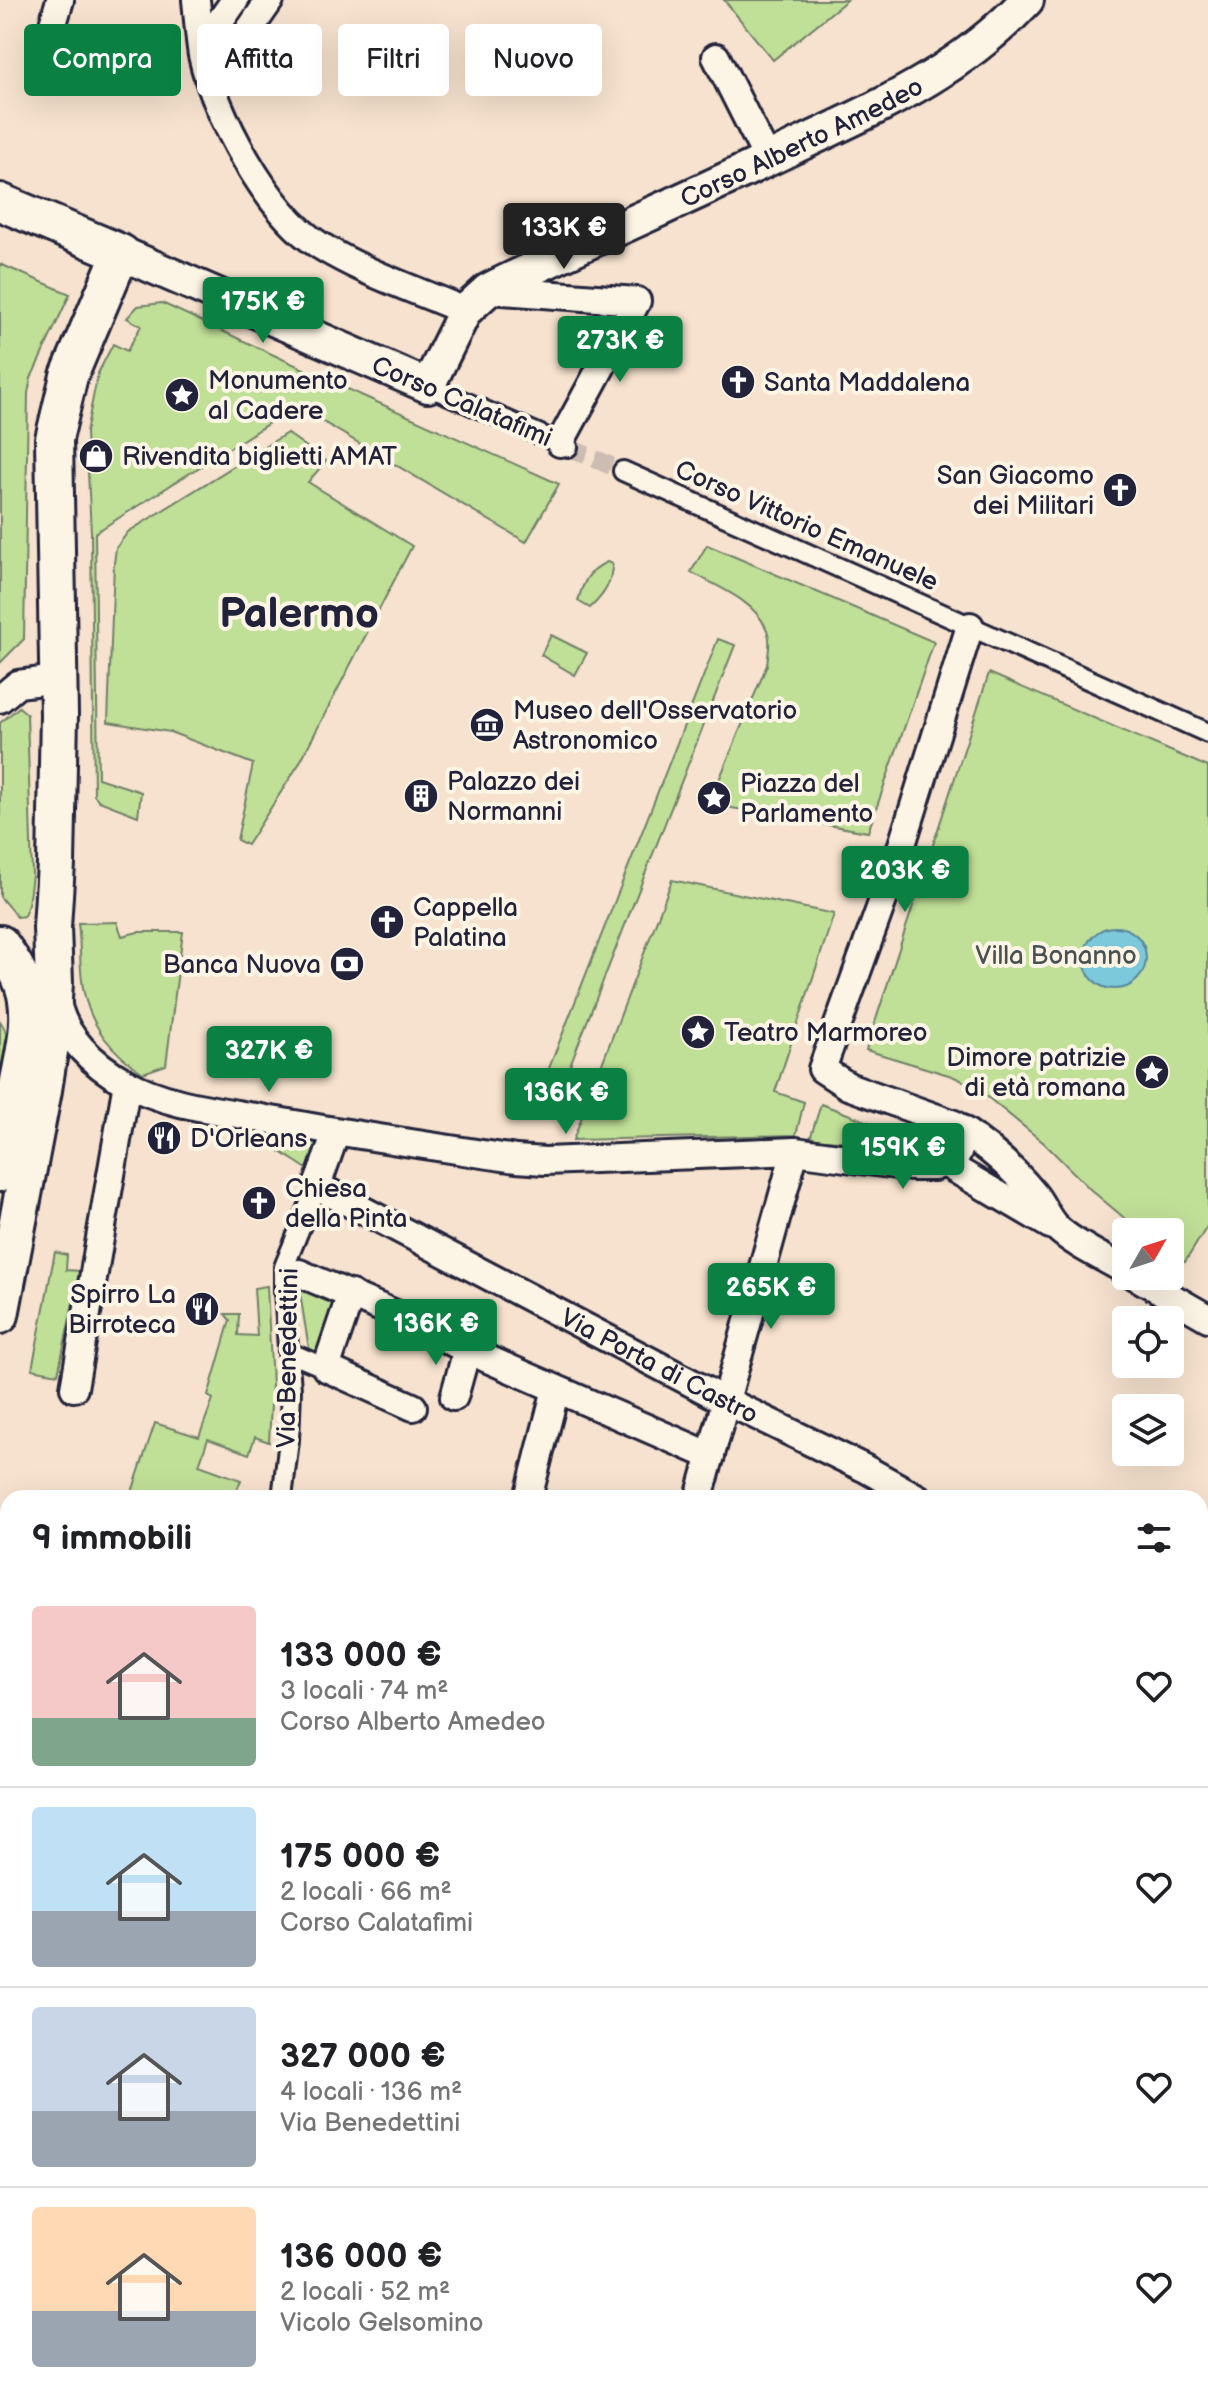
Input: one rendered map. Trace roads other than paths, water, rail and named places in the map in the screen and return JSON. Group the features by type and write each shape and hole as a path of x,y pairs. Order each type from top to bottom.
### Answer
{"main road":[{"name":"Corso Calatafimi","path":"0,202 121,253"},
{"path":"0,1315 43,1090 54,983 52,927 56,864 58,679 54,439 69,376 121,253"},
{"path":"0,944 15,952 34,952 43,944 52,927"},
{"path":"0,944 12,961 27,997 29,1015 25,1051 0,1173"}],"street":[{"path":"53,24 60,0"},
{"path":"196,0 199,24"},
{"path":"218,24 235,0"},
{"path":"253,24 270,0"},
{"name":"Corso Alberto Amedeo","path":"476,300 876,108 942,72 1001,28 1027,0"},
{"path":"716,57 768,160"},
{"path":"216,96 239,147 284,215 317,244 349,261 476,300 637,301 565,446"},
{"name":"Corso Calatafimi","path":"121,253 565,446"},
{"path":"428,386 476,300"},
{"name":"Corso Vittorio Emanuele","path":"623,471 1208,733"},
{"path":"970,626 893,872 822,1069 848,1086 954,1124 1003,1161 1036,1195 1046,1217 1060,1231"},
{"path":"0,699 18,684 58,679"},
{"path":"54,983 59,1016 72,1036 92,1061 127,1083 194,1106 336,1132 545,1161 795,1151 911,1167 946,1164 955,1158 967,1133"},
{"path":"74,1388 127,1083"},
{"name":"Via Benedettini","path":"283,1490 289,1440 291,1390 288,1352 292,1270 336,1132"},
{"path":"701,1490 795,1151"},
{"path":"946,1164 1112,1263"},
{"name":"Via Porta di Castro","path":"317,1186 726,1401 904,1490"},
{"path":"292,1270 711,1456"},
{"path":"1159,1290 1208,1318"},
{"path":"326,1368 351,1294"},
{"path":"454,1397 467,1350"},
{"path":"288,1352 413,1407"},
{"path":"530,1490 556,1389"}],"water":[{"path":"1109,927 1121,927 1137,936 1144,946 1144,970 1137,980 1121,989 1109,989 1089,975 1084,964 1084,952 1098,932"}],"tunnel":[{"path":"570,448 623,471"}],"place":[{"name":"Santa Maddalena","path":"738,382"},
{"name":"Monumento al Cadere","path":"182,395"},
{"name":"Rivendita biglietti AMAT","path":"96,456"},
{"name":"San Giacomo dei Militari","path":"1120,490"},
{"name":"Museo dell'Osservatorio Astronomico","path":"487,725"},
{"name":"Palazzo dei Normanni","path":"421,796"},
{"name":"Piazza del Parlamento","path":"714,798"},
{"name":"Cappella Palatina","path":"387,922"},
{"name":"Banca Nuova","path":"347,964"},
{"name":"Teatro Marmoreo","path":"698,1032"},
{"name":"Dimore patrizie di età romana","path":"1152,1072"},
{"name":"D'Orleans","path":"164,1138"},
{"name":"Chiesa della Pinta","path":"259,1203"},
{"name":"Spirro La Birroteca","path":"202,1309"}],"district":[{"name":"Palermo","path":"299,612"}],"park label":[{"name":"Villa Bonanno","path":"1056,955"}]}
